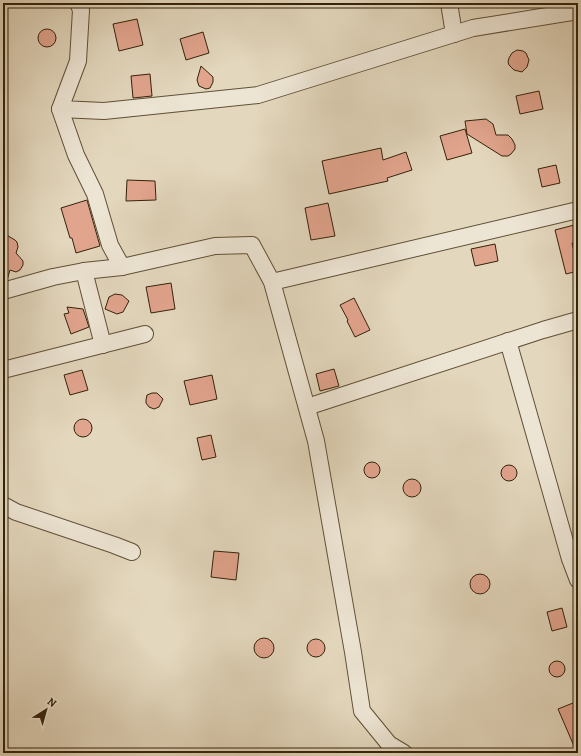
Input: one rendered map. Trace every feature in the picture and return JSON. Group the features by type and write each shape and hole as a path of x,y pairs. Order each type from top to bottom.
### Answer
{"street":[{"path":"78,3 81,10 78,61 60,109 76,155 95,194 110,245 122,267"},
{"path":"449,3 454,34"},
{"path":"60,109 104,111 258,95 473,28 578,11"},
{"path":"272,282 578,210"},
{"path":"3,291 53,277 84,271 122,267 215,246 252,245 272,282 316,441 362,711 389,744 404,753"},
{"path":"84,271 103,345"},
{"path":"307,407 508,341 578,320"},
{"path":"3,370 145,334"},
{"path":"508,341 570,559 578,580"},
{"path":"3,505 16,512 114,544 132,552"}],"building":[{"path":"137,19 143,45 119,51 113,24"},
{"path":"43,29 51,29 56,34 54,45 51,47 43,47 38,42 38,34"},
{"path":"203,32 209,53 186,60 180,39"},
{"path":"517,50 526,53 529,60 527,67 522,72 514,70 508,62 512,53"},
{"path":"201,66 213,77 213,82 210,88 206,89 199,86 197,80"},
{"path":"150,74 152,96 133,98 131,76"},
{"path":"539,91 543,109 520,114 516,96"},
{"path":"486,119 493,124 496,135 508,135 512,139 515,149 508,156 502,156 467,134 465,121"},
{"path":"465,129 472,153 447,160 440,136"},
{"path":"381,148 383,160 406,152 412,170 387,178 388,181 329,194 322,161"},
{"path":"556,165 560,183 542,187 538,169"},
{"path":"127,180 155,181 156,200 126,201"},
{"path":"87,200 100,246 76,253 61,208"},
{"path":"328,203 335,236 311,240 305,208"},
{"path":"578,224 578,241 572,243 578,271 566,274 555,230"},
{"path":"3,233 17,242 18,247 16,253 23,261 23,265 20,270 16,272 10,270 7,280 3,281"},
{"path":"495,244 498,261 475,266 471,249"},
{"path":"171,283 175,309 151,313 146,287"},
{"path":"115,294 122,295 129,301 123,312 117,314 105,309 109,297"},
{"path":"354,298 370,330 355,337 340,305"},
{"path":"67,307 83,309 89,327 71,334 64,314 69,313"},
{"path":"334,369 339,386 320,391 316,374"},
{"path":"82,370 88,390 70,395 64,375"},
{"path":"212,375 217,399 190,405 184,381"},
{"path":"157,393 163,399 159,407 154,409 149,407 146,403 147,395"},
{"path":"83,419 89,422 92,428 89,434 83,437 77,434 74,428 77,422"},
{"path":"211,435 216,457 202,460 197,438"},
{"path":"369,462 375,462 380,467 378,476 375,478 369,478 364,473 364,467"},
{"path":"506,465 512,465 517,470 515,479 512,481 506,481 501,476 501,470"},
{"path":"408,479 416,479 421,484 419,495 416,497 408,497 403,492 403,484"},
{"path":"214,551 239,553 236,580 211,577"},
{"path":"480,574 487,577 490,584 487,591 480,594 473,591 470,584 473,577"},
{"path":"562,608 567,627 552,631 547,612"},
{"path":"260,638 268,638 274,644 274,652 268,658 260,658 254,652 254,644"},
{"path":"316,639 322,642 325,648 322,654 316,657 310,654 307,648 310,642"},
{"path":"554,661 560,661 565,666 563,675 560,677 554,677 549,672 549,666"},
{"path":"578,701 578,753 577,753 558,709"}]}
